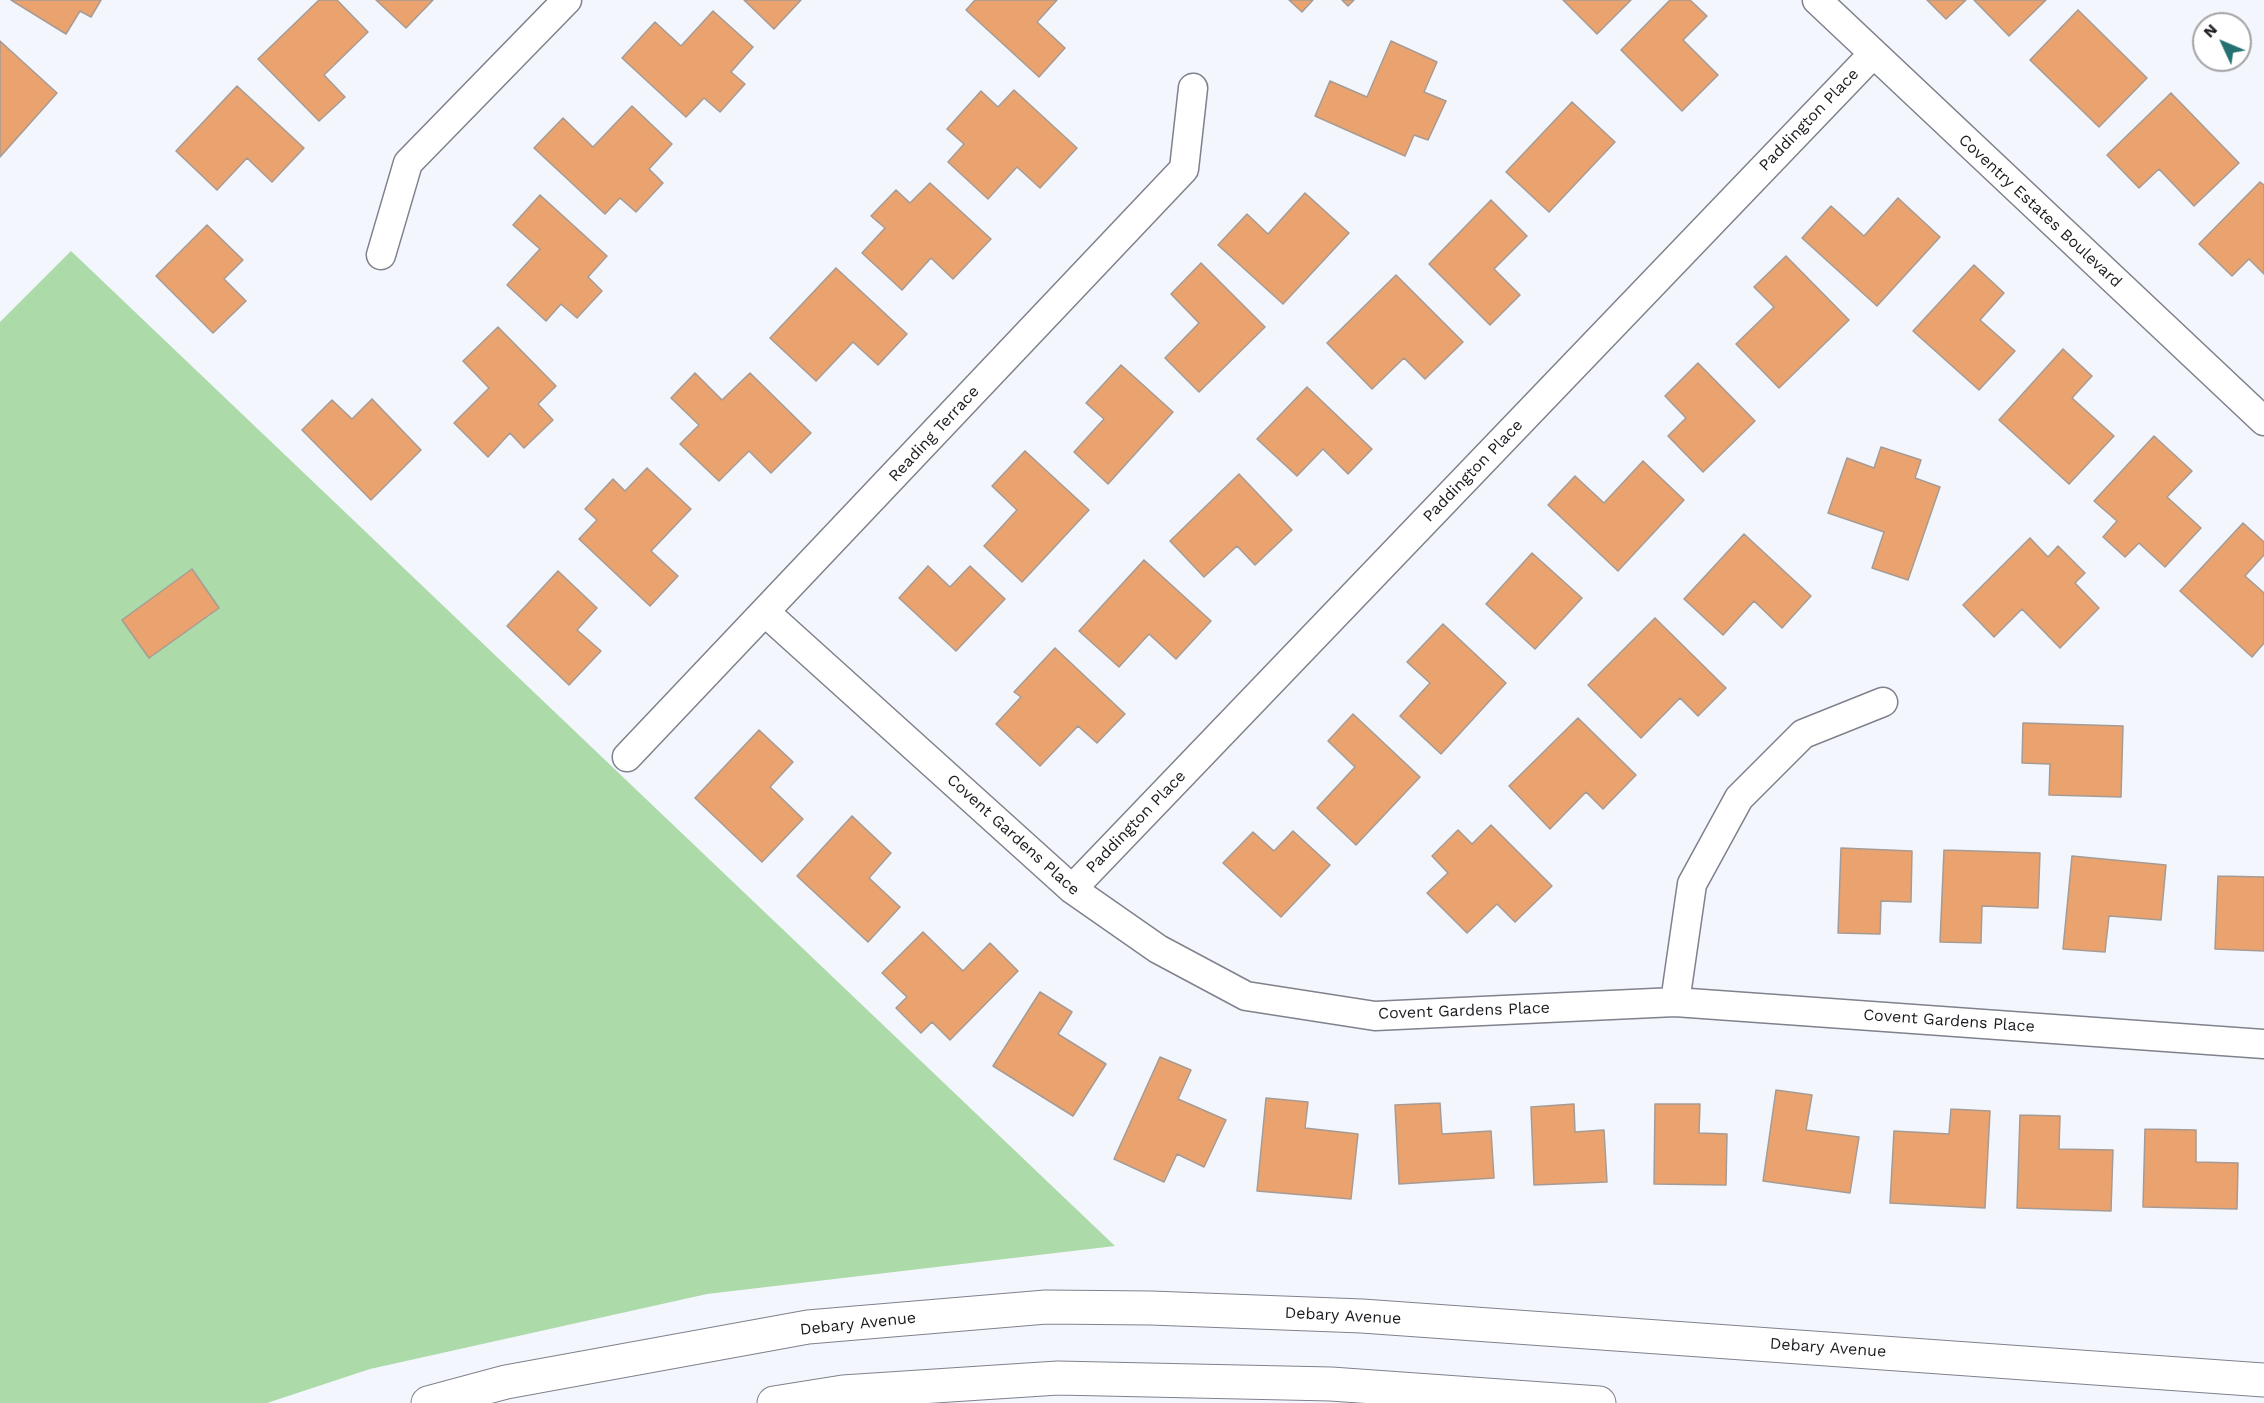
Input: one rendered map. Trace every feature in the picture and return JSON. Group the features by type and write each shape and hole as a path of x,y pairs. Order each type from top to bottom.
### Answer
{"main road":[{"name":"Debary Avenue","path":"428,1403 506,1382 807,1327 1046,1307 1151,1308 1362,1316 2264,1380"},
{"path":"774,1403 843,1392 1058,1378 1331,1384 1599,1403"}],"street":[{"path":"381,255 408,163 567,0"},
{"name":"Coventry Estates Boulevard","path":"1817,0 2264,421"},
{"name":"Paddington Place","path":"1072,889 1873,54"},
{"name":"Reading Terrace","path":"627,757 1184,169 1192,88"},
{"name":"Covent Gardens Place","path":"765,612 1072,889 1158,949 1246,996 1375,1016 1675,1002 2264,1044"},
{"path":"1675,1002 1692,884 1739,798 1803,734 1883,702"}],"green space":[{"path":"71,251 1115,1246 707,1294 370,1369 267,1403 0,1403 0,322"}],"building":[{"path":"11,0 101,0 91,17 80,11 66,34"},
{"path":"319,0 337,0 368,32 324,75 345,97 319,121 258,59"},
{"path":"376,0 433,0 406,28"},
{"path":"744,0 801,0 774,29"},
{"path":"975,0 1057,0 1037,22 1065,48 1039,77 966,10"},
{"path":"1289,0 1313,0 1302,12"},
{"path":"1342,0 1354,0 1348,6"},
{"path":"1563,0 1631,0 1597,34"},
{"path":"1670,0 1690,0 1707,16 1683,40 1718,75 1682,111 1621,50"},
{"path":"1927,0 1966,0 1946,19"},
{"path":"1974,0 2046,0 2009,36"},
{"path":"2078,10 2147,78 2099,127 2030,60"},
{"path":"713,11 753,47 731,72 745,84 720,112 704,98 686,117 622,58 655,22 681,46"},
{"path":"0,41 57,93 0,157"},
{"path":"1391,41 1437,62 1424,92 1446,101 1428,140 1414,135 1405,156 1315,116 1330,81 1367,97"},
{"path":"237,86 304,148 272,182 247,158 217,190 176,151"},
{"path":"1014,90 1077,148 1040,188 1017,167 988,199 948,162 964,144 947,129 981,91 998,107"},
{"path":"2171,93 2239,163 2194,206 2159,169 2139,188 2107,155"},
{"path":"1572,102 1615,142 1549,212 1506,172"},
{"path":"632,106 672,144 649,169 663,183 636,212 620,198 605,214 534,148 563,118 593,147"},
{"path":"2260,182 2264,185 2264,274 2249,259 2232,276 2199,244"},
{"path":"930,183 991,239 953,279 931,258 902,290 862,253 885,228 871,216 896,190 910,203"},
{"path":"1305,193 1349,233 1283,304 1218,245 1247,214 1268,234"},
{"path":"540,195 607,256 588,277 602,291 577,318 561,304 546,321 507,285 540,249 513,225"},
{"path":"1898,198 1940,237 1877,306 1802,238 1831,206 1864,236"},
{"path":"1491,200 1527,236 1494,269 1520,295 1490,325 1429,264"},
{"path":"207,225 243,260 224,279 246,301 213,333 156,276"},
{"path":"1786,256 1849,320 1779,388 1736,344 1774,307 1754,287"},
{"path":"1201,263 1265,327 1199,392 1165,358 1199,323 1171,294"},
{"path":"1974,265 2004,293 1980,320 2015,351 1979,390 1913,331"},
{"path":"836,268 907,334 878,365 853,342 816,381 770,338"},
{"path":"1396,275 1463,342 1425,379 1404,358 1372,389 1327,343"},
{"path":"498,327 556,386 538,404 553,420 524,448 510,433 488,457 454,423 489,388 463,361"},
{"path":"2063,349 2092,376 2072,398 2114,436 2069,484 1999,420"},
{"path":"1698,363 1755,421 1703,472 1668,436 1686,418 1665,396"},
{"path":"1121,365 1173,412 1108,484 1074,452 1104,419 1086,403"},
{"path":"695,373 722,400 750,373 811,433 771,473 749,451 719,481 680,444 699,425 671,398"},
{"path":"1307,387 1372,449 1348,474 1323,449 1297,476 1257,439"},
{"path":"372,399 421,450 371,500 302,430 332,400 352,419"},
{"path":"2154,436 2192,471 2167,497 2201,528 2165,567 2139,543 2125,557 2103,537 2117,521 2094,501"},
{"path":"1881,447 1921,460 1915,478 1940,487 1908,580 1872,568 1884,532 1828,513 1847,458 1874,468"},
{"path":"1025,451 1089,510 1022,582 984,546 1017,510 992,486"},
{"path":"1643,461 1684,500 1618,571 1548,505 1575,476 1604,503"},
{"path":"647,468 691,509 651,551 678,576 650,606 579,539 597,520 585,509 613,479 625,491"},
{"path":"1239,474 1292,530 1255,565 1237,546 1204,577 1170,541"},
{"path":"2243,523 2264,542 2264,555 2245,576 2264,593 2264,643 2252,657 2180,591"},
{"path":"1744,534 1811,596 1782,628 1754,601 1723,635 1684,599"},
{"path":"2030,538 2048,557 2058,546 2085,573 2075,583 2099,608 2060,648 2022,609 1994,637 1963,605"},
{"path":"1532,553 1582,598 1535,649 1486,604"},
{"path":"1144,560 1211,621 1176,659 1149,634 1119,667 1079,631"},
{"path":"928,566 950,587 970,566 1005,599 956,651 899,598"},
{"path":"192,569 219,608 149,658 122,620"},
{"path":"558,571 597,608 577,630 601,651 569,685 507,626"},
{"path":"1655,618 1726,688 1698,716 1680,698 1641,738 1588,685"},
{"path":"1443,624 1506,683 1441,754 1400,716 1430,683 1407,662"},
{"path":"1055,648 1125,714 1097,743 1078,726 1040,766 996,724 1021,697 1014,692"},
{"path":"1353,714 1420,777 1356,845 1317,808 1355,767 1328,741"},
{"path":"1578,718 1636,775 1603,809 1586,792 1550,829 1509,786"},
{"path":"2023,723 2123,726 2121,797 2049,795 2050,764 2022,763"},
{"path":"759,730 793,762 770,787 803,819 762,862 695,798"},
{"path":"852,816 891,853 869,878 900,907 868,942 797,876"},
{"path":"1491,825 1552,886 1515,922 1497,904 1467,933 1427,893 1448,873 1432,856 1458,830 1472,844"},
{"path":"1293,831 1330,865 1281,917 1223,863 1253,832 1274,851"},
{"path":"1841,848 1912,851 1911,902 1881,901 1880,934 1838,933"},
{"path":"1944,850 2040,853 2038,908 1982,906 1981,943 1940,942"},
{"path":"2072,856 2166,865 2161,920 2109,916 2105,952 2063,949"},
{"path":"2218,876 2264,877 2264,951 2215,949"},
{"path":"923,932 963,971 990,943 1018,971 950,1040 932,1022 921,1033 896,1008 907,997 882,973"},
{"path":"1040,992 1072,1012 1058,1034 1106,1064 1073,1116 993,1066"},
{"path":"1160,1057 1191,1070 1178,1099 1226,1120 1204,1167 1177,1154 1164,1182 1114,1159"},
{"path":"1776,1090 1812,1095 1806,1130 1859,1137 1850,1193 1763,1181"},
{"path":"1266,1098 1308,1102 1305,1128 1358,1134 1351,1199 1257,1191"},
{"path":"1440,1103 1442,1134 1491,1131 1494,1178 1399,1184 1395,1105"},
{"path":"1574,1104 1575,1132 1604,1130 1607,1182 1534,1185 1531,1107"},
{"path":"1655,1104 1700,1104 1699,1133 1727,1134 1726,1185 1654,1184"},
{"path":"1951,1109 1990,1111 1985,1208 1890,1203 1894,1131 1949,1134"},
{"path":"2020,1115 2060,1116 2059,1149 2113,1150 2111,1211 2017,1208"},
{"path":"2145,1129 2196,1130 2196,1162 2238,1163 2237,1209 2143,1207"}]}
